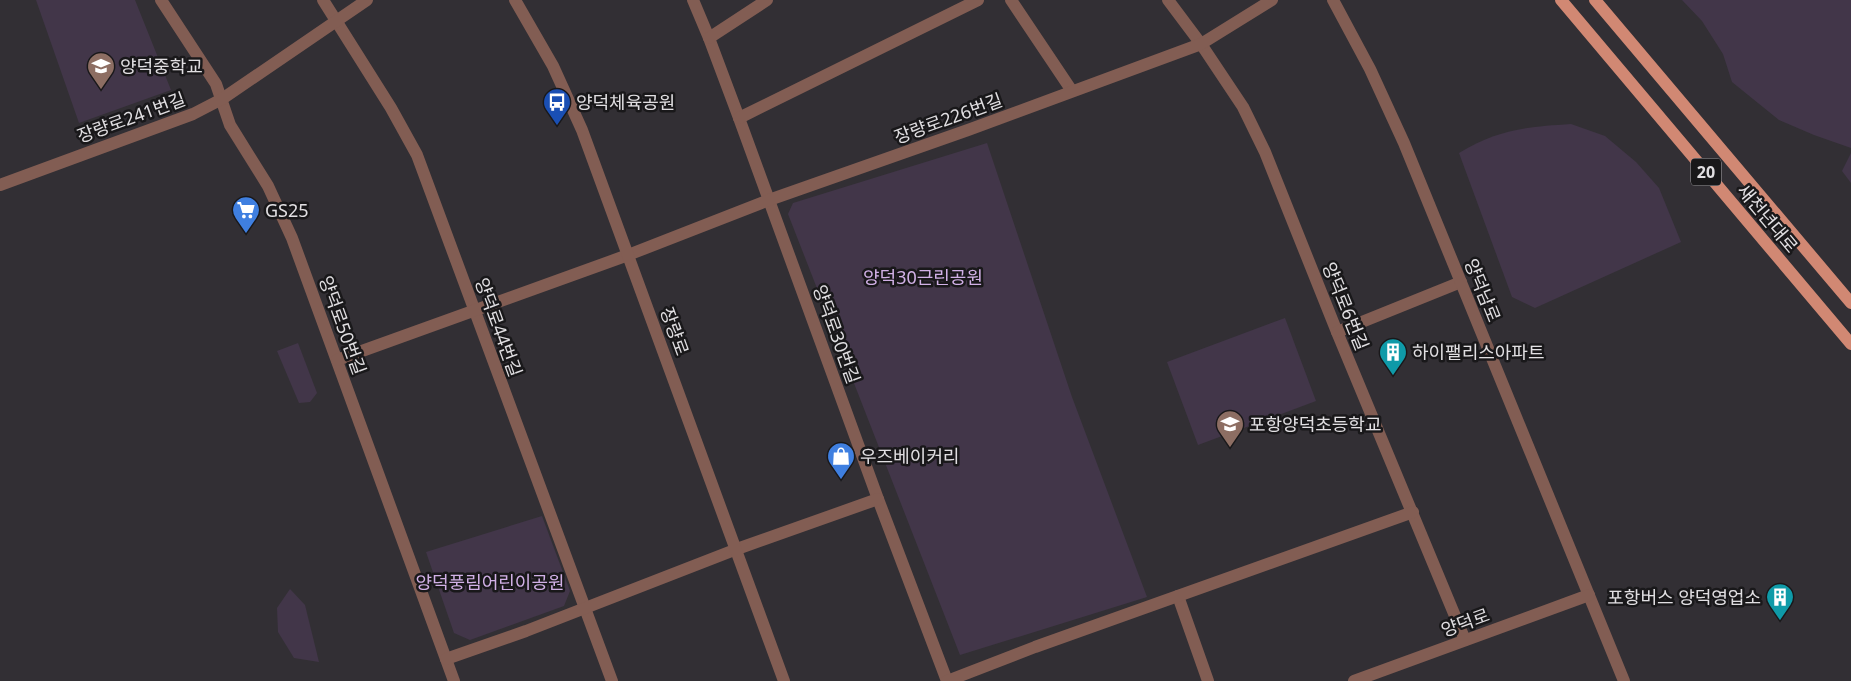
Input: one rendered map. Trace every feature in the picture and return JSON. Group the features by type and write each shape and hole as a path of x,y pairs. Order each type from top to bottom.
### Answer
{"main road":[{"name":"새천년대로","path":"1561,0 1851,344"},
{"name":"새천년대로","path":"1596,0 1851,303"}],"street":[{"name":"양덕로50번길","path":"161,0 216,84 230,125 268,186 282,214 308,278 454,681"},
{"name":"양덕로44번길","path":"323,0 408,136 420,163 612,681"},
{"name":"장량로241번길","path":"0,184 193,114 222,100 367,0"},
{"name":"장량로","path":"515,0 540,42 568,96 737,548 784,681"},
{"name":"양덕로30번길","path":"693,0 739,118 947,681"},
{"path":"709,38 767,0"},
{"path":"739,118 978,0"},
{"path":"1011,0 1072,91"},
{"name":"양덕로6번길","path":"1168,0 1201,44 1243,107 1257,135 1465,640"},
{"name":"장량로226번길","path":"337,360 628,255 769,200 968,130 1201,44 1272,0"},
{"name":"양덕남로","path":"1333,0 1386,103 1432,210 1624,681"},
{"path":"1337,332 1461,282"},
{"path":"446,659 585,608 737,548 878,498"},
{"path":"947,681 1035,647 1413,512"},
{"name":"양덕로","path":"1354,681 1589,595"},
{"path":"1178,596 1208,681"}],"green space":[{"path":"36,0 135,0 171,90 79,123"},
{"path":"1682,0 1851,0 1851,148 1779,120 1732,82 1723,54 1702,21"},
{"path":"1571,124 1605,136 1636,162 1659,188 1681,242 1535,308 1512,297 1459,153 1500,134 1540,126"},
{"name":"양덕30근린공원","path":"987,143 1072,397 1147,597 960,655 788,214 793,203"},
{"path":"1851,153 1851,183 1842,171"},
{"path":"1285,318 1316,401 1198,445 1167,362"},
{"path":"298,343 317,393 310,402 299,403 277,351"},
{"name":"양덕풍림어린이공원","path":"542,516 570,591 564,606 470,640 454,633 426,552"},
{"path":"290,589 305,605 319,662 294,658 278,632 277,608"}],"place":[{"name":"양덕중학교","path":"101,90"},
{"name":"양덕체육공원","path":"557,126"},
{"name":"GS25","path":"246,234"},
{"name":"하이팰리스아파트","path":"1393,376"},
{"name":"포항양덕초등학교","path":"1230,448"},
{"name":"우즈베이커리","path":"841,480"},
{"name":"포항버스 양덕영업소","path":"1780,621"}]}
